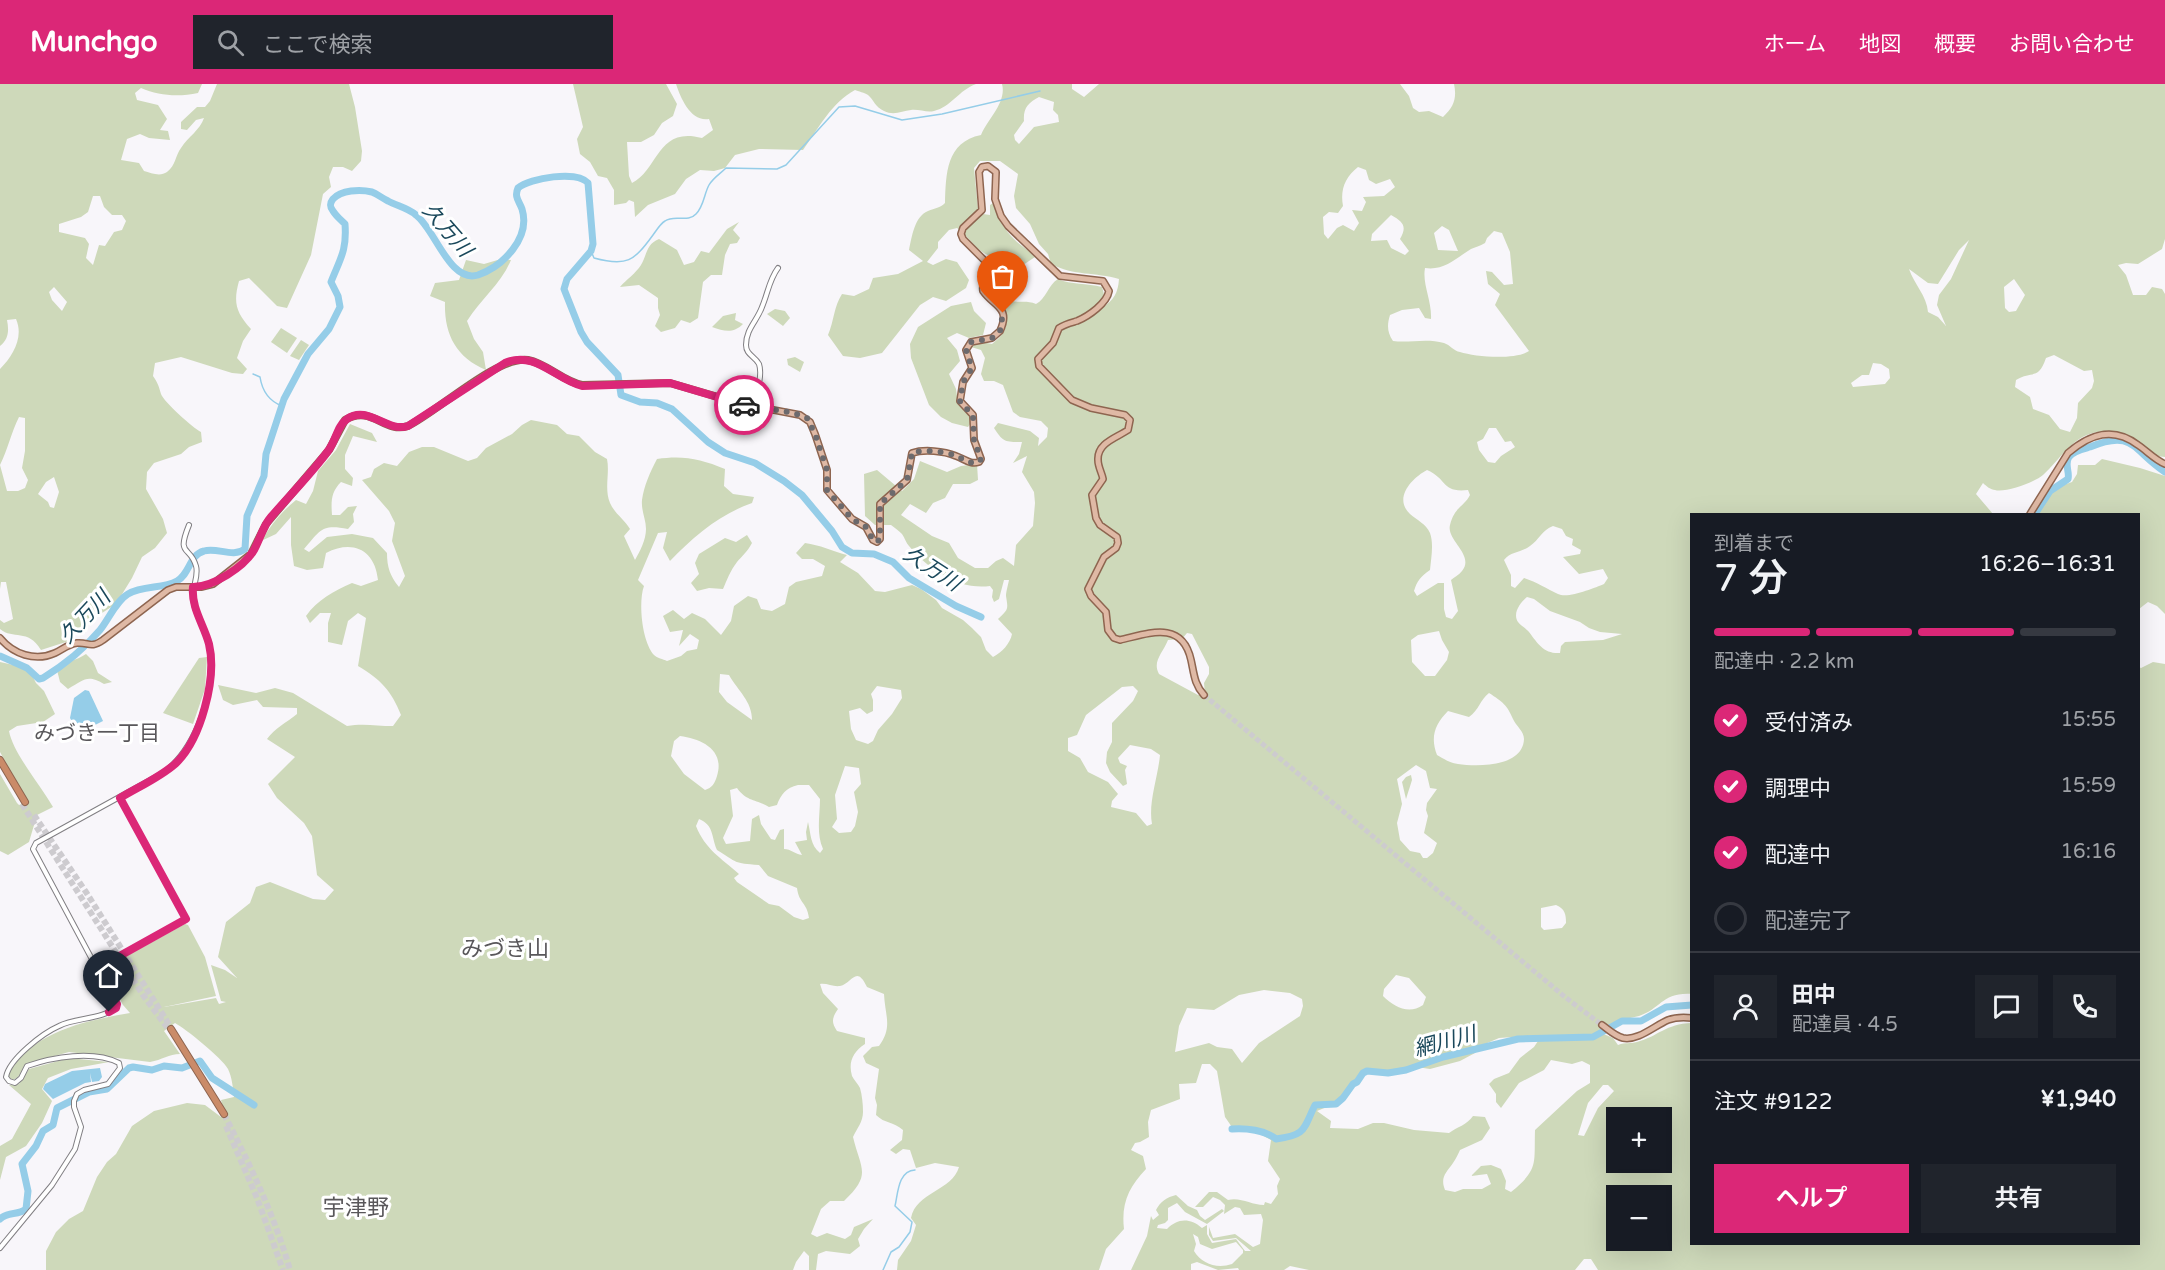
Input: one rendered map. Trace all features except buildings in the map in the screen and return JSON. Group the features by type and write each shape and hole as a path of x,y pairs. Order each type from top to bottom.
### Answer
{"highway":[{"path":"0,760 24,803 0,767"},
{"path":"170,1029 222,1114"}],"main road":[{"path":"0,638 15,652 35,657 48,656 68,646 82,644 90,646 103,640 168,590 176,587 213,584 251,554 266,524 329,450 341,425 350,418 365,415 393,427 408,426 497,368 515,360 535,362 575,384 590,386 670,383 753,407 800,415 810,422 827,470 827,490 852,519 866,527 873,540 877,542 880,539 880,504 907,480 912,453 918,451 954,455 974,464 979,462 981,456 974,440 973,416 960,401 963,382 972,368 966,350 971,342 992,338 1000,331 1004,316 1001,308 983,291 982,284 988,267 986,262 963,239 961,234 963,228 982,210 979,172 984,166 991,167 996,172 994,193 998,210 1008,226 1056,273 1071,279 1103,281 1109,291 1107,299 1093,311 1059,328 1053,343 1040,356 1038,363 1072,400 1085,406 1125,415 1130,420 1128,430 1107,442 1098,454 1098,464 1103,479 1092,495 1093,508 1098,522 1117,537 1118,543 1116,548 1104,557 1088,585 1089,593 1106,612 1108,630 1114,638 1120,640 1160,631 1172,634 1182,642 1189,653 1195,682 1204,695"},
{"path":"2031,513 2068,453 2082,443 2101,435 2114,433 2126,437 2165,464"},
{"path":"1603,1025 1615,1035 1632,1038 1668,1020 1680,1017 1690,1018"}],"street":[{"path":"753,407 760,367 748,353 747,336 750,326 762,309 770,279 778,268"},
{"path":"0,1248 47,1192 75,1149 81,1127 74,1100 84,1090 108,1084 120,1068 119,1063 110,1060 70,1055 27,1066 21,1078 15,1083 9,1081 6,1074 19,1054 60,1025 116,1008 117,1004 33,849 35,844 120,798 173,765 187,748 196,731 211,682 212,668 209,644 193,600 196,564 185,551 183,544 189,525"},
{"path":"98,968 186,919 120,798"}],"green space":[{"path":"0,84 202,84 198,93 191,94 162,94 141,88 135,93 137,100 158,105 167,119 160,130 168,131 170,140 149,138 140,134 127,139 121,160 139,163 144,171 158,174 170,169 181,148 204,118 196,120 187,130 181,129 181,122 197,107 205,107 217,84 349,84 362,151 361,161 352,171 343,167 333,167 329,177 331,187 323,194 311,255 287,308 277,306 249,278 239,281 236,295 237,307 251,329 243,341 237,358 247,369 243,374 232,373 181,357 155,363 153,376 161,394 167,403 201,432 202,442 189,447 181,454 154,463 147,472 146,489 163,519 167,533 155,548 142,557 116,604 91,620 69,641 41,650 31,639 0,629 0,620 4,623 13,619 6,582 1,582 0,589 0,465 0,369 16,346 19,333 16,319 7,320 8,334 0,346","holes":["93,196 100,196 104,207 112,215 122,215 126,221 122,230 114,232 105,246 99,245 93,265 86,258 89,244 85,238 59,232 59,224 81,217 88,212","54,287 67,302 62,311 52,300 49,292","19,417 25,418 25,451 22,468 28,480 25,488 18,491 7,491 0,465","54,477 59,492 54,508 50,507 48,502 38,494 46,482"]},
{"path":"573,84 666,84 677,104 673,116 662,123 654,135 641,142 627,142 629,176 632,183 641,177 667,143 687,136 702,138 713,130 709,119 697,117 692,113 676,84 976,84 940,109 895,113 879,108 868,95 855,90 832,109 803,150 759,149 735,155 725,168 714,171 700,170 686,179 675,194 648,205 635,217 634,202 629,200 626,203 614,205 614,190 607,178 598,176 590,162 580,154 577,139 583,127"},
{"path":"1002,84 1072,84 1072,89 1084,97 1099,84 1400,84 1409,96 1413,108 1419,112 1429,111 1443,117 1454,102 1454,84 2165,84 2165,239 2162,249 2138,264 2118,265 2126,275 2133,295 2146,295 2152,287 2162,289 2165,294 2165,457 2147,452 2115,434 2097,432 2088,434 2073,443 2043,475 2034,481 2000,491 1987,487 1983,483 1976,494 1992,513 1690,513 1690,994 1668,998 1646,1013 1613,1023 1599,1032 1613,1038 1618,1045 1645,1040 1669,1028 1690,1023 1690,1245 2140,1245 2140,668 2153,662 2165,664 2165,1270 1598,1270 1591,1259 1584,1259 1575,1270 1309,1270 1290,1266 1284,1270 1239,1270 1238,1268 1218,1270 1197,1262 1191,1264 1191,1270 1131,1270 1147,1236 1151,1216 1153,1220 1159,1215 1156,1210 1167,1199 1176,1195 1188,1206 1197,1210 1205,1220 1222,1209 1224,1211 1207,1224 1185,1212 1177,1203 1168,1208 1168,1220 1158,1225 1157,1228 1167,1229 1179,1221 1192,1222 1202,1228 1207,1225 1207,1234 1212,1243 1236,1239 1245,1251 1251,1251 1236,1238 1213,1241 1209,1235 1209,1227 1213,1238 1235,1234 1253,1247 1260,1244 1263,1220 1261,1214 1244,1215 1240,1208 1235,1207 1224,1214 1225,1205 1213,1197 1203,1207 1195,1207 1209,1192 1217,1192 1228,1200 1264,1205 1265,1202 1271,1204 1278,1194 1277,1186 1280,1179 1268,1161 1271,1140 1249,1131 1234,1130 1225,1117 1217,1071 1210,1064 1202,1064 1196,1083 1179,1084 1180,1099 1151,1110 1148,1122 1149,1137 1135,1143 1131,1150 1143,1156 1146,1169 1135,1182 1125,1203 1124,1229 1106,1249 1099,1270 897,1270 898,1260 911,1241 916,1225 911,1218 914,1209 949,1181 959,1167 935,1163 916,1168 910,1150 903,1149 896,1154 890,1150 902,1140 903,1130 876,1115 875,1098 879,1069 866,1063 863,1056 872,1047 879,1046 886,1033 884,994 867,987 857,976 840,986 820,984 823,993 838,1009 833,1020 837,1031 865,1038 865,1044 857,1050 851,1062 852,1076 860,1088 863,1103 862,1119 853,1137 861,1165 861,1178 853,1192 844,1201 830,1201 821,1209 811,1234 817,1237 827,1233 845,1239 851,1235 854,1227 873,1219 858,1239 860,1246 850,1254 826,1251 818,1254 816,1270 809,1270 809,1256 804,1251 793,1270 46,1270 46,1251 56,1232 69,1219 83,1211 97,1177 107,1162 116,1154 132,1126 154,1111 187,1103 205,1105 221,1117 225,1114 221,1100 234,1097 228,1069 203,1044 175,1023 164,1031 180,1054 150,1062 69,1052 29,1063 12,1080 8,1075 18,1060 45,1038 61,1030 130,1013 103,969 185,924 188,925 205,957 216,996 164,1007 216,998 219,1004 226,1002 221,1001 211,965 237,978 218,957 226,922 250,903 256,887 270,882 313,899 325,900 334,890 317,875 312,836 304,823 277,798 268,784 295,757 267,739 297,714 297,708 263,707 257,700 233,705 223,700 218,685 256,693 275,688 293,693 347,726 393,726 401,715 384,686 358,666 366,618 358,613 348,621 342,645 328,642 328,623 331,613 320,613 310,623 306,616 326,596 339,589 352,583 361,586 378,580 372,561 361,550 345,547 326,553 323,568 307,570 294,566 291,517 276,534 261,541 277,519 296,500 306,504 313,491 318,471 336,450 350,424 372,433 377,442 353,436 345,455 345,469 353,478 352,486 341,482 332,497 332,515 340,515 348,507 357,506 353,514 354,522 348,529 332,527 322,530 304,549 309,552 327,537 352,534 373,538 387,553 390,571 399,587 405,576 392,541 395,523 389,511 362,480 371,477 374,469 384,463 397,466 409,452 422,447 434,447 468,461 477,458 486,448 512,434 531,420 557,425 567,434 579,436 595,452 607,459 608,498 614,510 630,529 624,536 635,560 646,533 643,495 657,459 700,460 725,469 724,486 733,494 754,497 752,503 729,513 708,527 670,561 663,548 667,532 658,533 638,580 644,586 641,602 644,632 650,649 657,657 667,661 687,651 697,649 699,640 690,634 679,646 683,630 670,632 663,616 673,610 684,619 692,613 705,619 721,635 731,621 734,606 748,596 757,599 761,609 772,611 785,604 789,587 796,582 822,576 825,566 813,559 802,559 796,553 805,543 847,555 840,562 858,573 875,591 885,592 912,585 921,589 936,600 942,608 972,628 981,637 986,650 993,657 1005,647 1012,634 998,619 1007,609 1006,594 1009,580 1004,580 999,599 994,602 993,590 990,586 967,585 945,577 935,570 917,555 895,528 891,525 875,525 865,516 864,474 877,470 902,491 914,479 920,461 947,472 961,466 977,464 978,480 970,484 953,484 945,498 933,503 926,513 910,504 901,515 932,536 949,543 958,558 975,568 988,568 1003,558 1014,566 1016,545 1033,526 1034,492 1022,472 1027,456 1013,463 1019,454 1022,442 1005,440 994,428 998,423 1030,431 1039,438 1038,446 1047,437 1048,428 1041,421 1020,417 1013,412 1003,385 994,381 984,381 981,374 985,358 981,350 971,347 981,342 992,344 1002,335 1006,327 1006,320 988,294 986,285 1007,300 1036,304 1058,279 1102,287 1105,298 1102,308 1115,296 1119,279 1076,272 1051,264 1048,254 1039,244 1030,224 1016,208 1014,196 1018,174 1000,161 980,161 974,168 978,209 983,214 990,215 990,205 995,202 1005,228 1035,257 1020,267 1006,255 998,257 984,253 957,228 949,230 938,242 938,248 927,262 933,265 946,259 957,262 969,280 966,288 946,301 933,297 920,305 882,353 860,358 843,356 828,335 837,303 842,294 854,296 869,289 873,278 898,274 923,261 909,250 917,223 923,214 945,203 946,181 954,152 961,144 981,135 999,104 1003,91","holes":["1039,97 1054,102 1053,110 1058,115 1059,122 1034,127 1019,144 1014,135 1024,121 1027,106","1358,167 1366,170 1369,180 1376,184 1390,179 1395,187 1384,196 1363,197 1366,202 1362,211 1352,210 1359,223 1354,231 1343,225 1337,228 1328,239 1324,234 1323,217 1329,212 1338,213 1343,206 1344,184","1391,215 1403,225 1400,239 1409,251 1405,255 1391,248 1387,240 1371,241 1372,234","1442,226 1449,230 1458,251 1438,250 1434,233","1494,231 1502,233 1510,252 1513,284 1504,285 1492,272 1486,271 1488,284 1500,294 1495,305 1529,351 1515,356 1485,356 1467,354 1438,342 1393,341 1388,328 1390,315 1402,310 1419,308 1425,318 1431,319 1425,268 1444,266 1485,243","1969,240 1951,279 1939,295 1937,305 1946,326 1938,317 1928,312 1909,269 1928,283 1938,284 1959,250","2014,279 2025,295 2016,311 2009,312 2005,308 2004,287","2054,355 2084,371 2092,370 2094,381 2092,388 2078,403 2077,418 2070,432 2060,429 2049,415 2033,409 2030,397 2015,387 2016,380 2034,374 2046,358","1873,363 1881,364 1889,369 1890,378 1885,384 1853,387 1851,383 1862,375 1869,375","1489,428 1496,428 1505,442 1511,441 1515,447 1495,463 1488,462 1479,450 1477,442 1483,439","1427,470 1449,487 1468,490 1470,495 1454,514 1450,525 1452,536 1465,559 1462,571 1451,580 1458,611 1452,619 1446,617 1444,609 1444,583 1438,583 1417,596 1414,591 1416,584 1430,570 1432,552 1430,533 1410,514 1403,502 1406,489","1553,526 1562,529 1566,536 1573,539 1572,545 1581,550 1580,554 1563,557 1579,574 1603,569 1608,578 1604,584 1568,595 1558,594 1524,578 1515,588 1511,586 1511,575 1504,560 1530,546","1527,597 1534,599 1550,611 1580,622 1589,628 1600,632 1622,634 1603,640 1565,642 1561,646 1560,653 1550,652 1542,647 1516,619 1518,608","1439,631 1449,652 1447,660 1435,676 1425,676 1412,662 1411,640 1418,635","1187,633 1192,634 1209,667 1209,674 1204,683 1205,694 1198,695 1159,674 1157,661 1168,640 1182,639","720,674 729,675 750,707 752,720 727,702 719,692","877,686 901,690 902,698 878,730 873,741 868,744 856,740 851,729 849,711 860,708 867,714 873,711 871,694","1133,686 1138,691 1133,701 1112,723 1112,742 1107,752 1106,763 1110,772 1123,786 1127,784 1125,770 1127,766 1120,763 1118,758 1130,745 1151,749 1160,755 1152,799 1152,824 1147,826 1136,813 1111,807 1112,801 1118,794 1108,782 1088,772 1080,758 1068,751 1068,738 1077,735 1086,715 1122,687","1489,693 1501,701 1521,731 1524,736 1522,748 1508,760 1487,765 1455,763 1437,755 1434,742 1435,731 1448,711 1469,717","680,736 703,743 710,747 718,759 719,767 715,781 705,790 684,774 671,756 674,741","1416,765 1426,771 1430,788 1437,789 1427,803 1428,816 1424,833 1437,843 1433,853 1427,858 1423,858 1420,853 1410,851 1400,840 1397,823 1402,804 1397,779","845,766 859,768 861,784 854,792 858,812 855,826 851,832 839,833 832,827 837,819 835,795","798,785 809,785 820,799 819,831 823,849 820,853 813,843 808,822 807,840 795,842 802,855 784,849 784,829 780,830 775,840 771,839 761,824 759,815 752,819 750,841 726,844 723,838 733,816 730,790 737,788 748,798 769,807 777,805 784,792","699,819 710,828 717,850 736,862 759,865 768,876 797,888 809,918 803,920 794,917 779,906 769,904 737,882 734,878 739,874 709,847 696,826","1556,905 1561,908 1566,920 1562,928 1544,930 1541,927 1541,908","1396,975 1409,978 1426,997 1423,1005 1407,1009 1392,1003 1383,996 1384,989","1264,990 1290,993 1302,999 1303,1006 1300,1016 1259,1043 1242,1063 1232,1049 1217,1047 1209,1043 1175,1052 1179,1026 1187,1008 1214,1010 1239,995","1542,1035 1534,1047 1520,1058 1509,1073 1494,1079 1489,1084 1501,1108 1519,1083 1544,1070 1551,1060 1572,1064 1582,1061 1590,1065 1590,1083 1577,1091 1535,1130 1535,1151 1531,1171 1511,1192 1505,1189 1506,1181 1501,1169 1491,1165 1481,1166 1471,1176 1487,1174 1491,1184 1482,1189 1463,1189 1455,1192 1445,1190 1443,1182 1445,1175 1460,1150 1482,1140 1490,1128 1485,1117 1473,1116 1465,1124 1449,1133 1414,1130 1384,1123 1373,1123 1358,1129 1330,1128 1331,1121 1317,1111 1334,1104 1352,1090 1364,1070 1391,1072 1417,1067 1430,1069 1460,1061 1475,1053 1485,1044 1499,1038","1603,1085 1608,1085 1614,1091 1598,1108 1584,1136 1578,1135 1588,1103","1193,1234 1198,1237 1200,1244 1212,1249 1236,1242 1243,1253 1232,1264 1215,1266 1201,1259 1194,1251 1196,1244"]},
{"path":"739,222 733,230 740,238 737,243 730,244 725,255 722,275 711,275 703,282 698,318 690,323 681,320 675,328 661,332 655,326 660,315 658,298 639,285 620,287 639,268 649,247 655,241 659,239 677,250 684,265 694,262 701,251 709,253 727,229"},
{"path":"501,259 511,260 507,269 467,321 474,339 483,352 486,370 475,365 459,351 449,334 445,302 430,296 435,283 459,280 466,260 484,264"},
{"path":"971,302 974,311 986,323 983,335 969,338 957,333 947,338 957,350 960,361 949,374 956,389 958,403 969,412 973,420 968,427 952,423 941,417 929,405 911,358 910,344 918,327 951,306"},
{"path":"775,309 785,311 790,318 783,326 767,314"},
{"path":"736,313 735,320 743,324 736,329 728,331 712,327 723,316"},
{"path":"281,328 297,338 287,353 271,342"},
{"path":"301,340 309,345 299,360 290,356"},
{"path":"795,357 804,362 800,372 788,365 787,359"},
{"path":"2102,459 2165,476 2165,614 2157,606 2148,602 2140,608 2140,513 2036,513 2051,494 2072,482 2077,474 2078,465 2095,465"},
{"path":"747,535 752,543 732,569 723,589 709,588 697,591 691,583 699,574 695,563 699,554 725,538 736,542"},
{"path":"86,654 93,661 98,673 112,682 104,684 93,679 86,679 68,689 60,682 57,670"},
{"path":"207,657 205,689 193,724 163,713 199,658"},
{"path":"0,662 18,666 31,673 36,683 44,691 55,714 43,722 17,726 9,731 16,749 53,807 37,815 29,842 8,855 0,851 0,774 17,803 19,805 27,802 0,752"},
{"path":"1411,775 1412,780 1406,799 1402,782"},
{"path":"69,1058 109,1062 71,1069 48,1078 42,1089 52,1101 42,1123 26,1146 6,1157 0,1180 0,1146 12,1139 31,1104 9,1085 19,1084 29,1069"}],"water":[{"path":"85,690 89,691 103,721 87,729 74,725 70,718 74,698"},
{"path":"100,1068 102,1077 99,1081 92,1082 90,1073 91,1082 53,1099 43,1089 45,1084 72,1071"}],"waterway":[{"path":"591,251 594,258 605,261 629,260 640,251 665,221 673,218 693,217 701,207 709,185 726,168 777,169 786,165 839,107 855,106 902,120 942,114 1040,91"},
{"name":"久万川","path":"0,656 27,668 39,679 43,678 87,644 128,594 177,581 185,574 195,556 204,551 235,553 245,549 247,516 264,476 266,454 284,399 308,354 329,329 340,307 338,296 331,282 345,241 345,224 330,204 336,196 351,191 372,192 410,211 423,222 451,264 468,276 478,275 497,265 513,250 519,240 524,220 517,196 518,188 532,181 564,176 582,179 588,183 593,244 591,251 567,279 564,289 587,342 618,375 621,395 640,402 657,403 672,409 708,442 725,453 755,463 802,495 832,531 842,547 852,553 874,554 893,562 909,578 956,606 981,617"},
{"path":"253,374 260,377 264,391 270,398 282,406"},
{"name":"網川川","path":"2036,513 2050,491 2068,479 2069,457 2081,449 2105,442 2124,441 2132,444 2165,472"},
{"name":"網川川","path":"1232,1129 1255,1130 1276,1139 1286,1137 1303,1130 1315,1105 1336,1104 1367,1071 1388,1073 1406,1070 1443,1057 1518,1039 1593,1037 1622,1021 1641,1021 1666,1007 1690,1005"},
{"path":"0,1219 26,1209 28,1191 22,1164 36,1146 43,1131 53,1125 57,1108 89,1092 107,1089 129,1068 152,1070 164,1066 182,1068 200,1061 212,1078 254,1105"},
{"path":"883,1270 891,1252 899,1247 910,1232 912,1222 895,1206 902,1178 909,1171 915,1170"}],"tunnel":[{"path":"1204,695 1565,997 1602,1025"},
{"path":"22,804 143,995 169,1030"},
{"path":"34,815 86,892 170,1026"},
{"path":"224,1114 269,1209 290,1270"},
{"path":"226,1126 257,1198 283,1270"}],"way so far":[{"path":"744,405 794,413 807,418 827,470 827,490 852,519 866,527 873,540 877,542 880,539 880,504 907,480 912,453 918,451 954,455 974,464 981,459 974,440 973,416 960,401 963,382 972,368 966,350 971,342 992,338 1000,331 1003,313"}],"district":[{"name":"みづき一丁目","path":"97,733"},
{"name":"みづき山","path":"505,949"},
{"name":"宇津野","path":"356,1208"}],"route":[{"path":"109,1012 116,1008 117,1004 98,968 186,919 120,798 173,765 181,757 196,731 211,682 212,668 209,644 193,600 193,587 213,584 251,554 266,524 329,450 345,420 360,414 397,428 408,426 505,363 520,359 541,364 582,386 670,383 744,405"}]}
